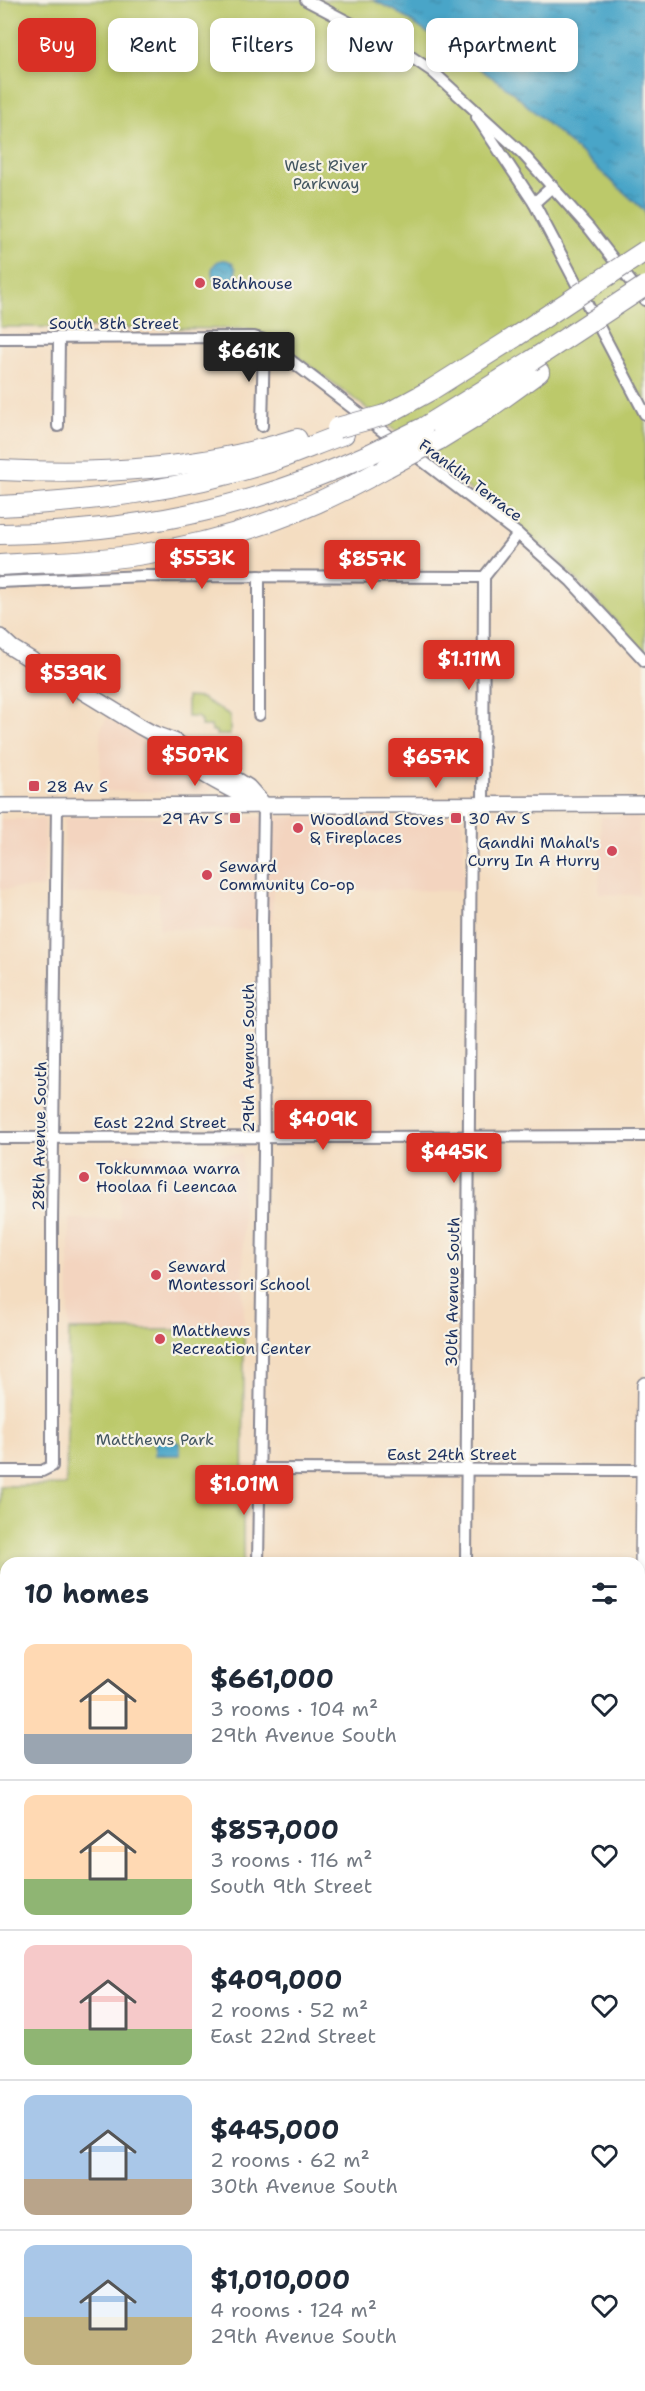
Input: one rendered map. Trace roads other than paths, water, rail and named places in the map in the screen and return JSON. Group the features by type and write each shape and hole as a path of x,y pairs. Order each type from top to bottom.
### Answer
{"highway":[{"path":"0,506 120,497 193,483 267,463 392,412 515,337 645,251"},
{"path":"535,367 645,286"},
{"path":"0,565 114,558 169,550 212,540 292,515 387,467 430,434 535,367 601,330 645,295"},
{"path":"0,470 88,472 158,468 244,453 341,431"},
{"path":"0,534 95,530 195,514 271,494 370,454 430,434"}],"street":[{"path":"306,0 398,48 432,71 522,153 553,186 590,228 645,300"},
{"path":"471,107 534,203 645,414"},
{"path":"534,203 553,186"},
{"name":"South 8th Street","path":"0,338 254,337 264,340"},
{"path":"58,426 59,338"},
{"path":"262,426 264,340"},
{"name":"Franklin Terrace","path":"264,340 518,534 572,582 645,661"},
{"path":"0,582 145,576 484,577 518,534"},
{"path":"260,576 260,715"},
{"name":"30th Avenue South","path":"466,1557 468,1137 484,577"},
{"path":"0,637 6,645 152,733 168,751 230,789 264,805"},
{"path":"0,806 645,804"},
{"name":"29th Avenue South","path":"258,1557 264,1137 262,924 264,805"},
{"name":"28th Avenue South","path":"0,1471 42,1471 52,1466 57,806"},
{"name":"East 22nd Street","path":"0,1138 645,1136"},
{"path":"643,1557 645,1385"},
{"name":"East 24th Street","path":"259,1469 644,1470"}],"water":[{"path":"373,0 645,0 645,211 509,89 484,72 578,72 578,18 426,18 426,32 414,24 414,18 406,18"},
{"path":"224,260 229,261 235,267 235,277 229,283 224,284 219,283 213,277 212,272 213,267 219,261"},
{"path":"165,1437 180,1443 180,1455 155,1455 155,1439"}],"place":[{"name":"Bathhouse","path":"200,283"},
{"name":"28 Av S","path":"34,786"},
{"name":"29 Av S","path":"235,818"},
{"name":"30 Av S","path":"456,818"},
{"name":"Woodland Stoves & Fireplaces","path":"298,828"},
{"name":"Gandhi Mahal's Curry In A Hurry","path":"612,851"},
{"name":"Seward Community Co-op","path":"207,875"},
{"name":"Tokkummaa warra Hoolaa fi Leencaa","path":"84,1177"},
{"name":"Seward Montessori School","path":"156,1275"},
{"name":"Matthews Recreation Center","path":"160,1339"}],"park label":[{"name":"West River Parkway","path":"326,174"},
{"name":"Matthews Park","path":"155,1439"}]}
